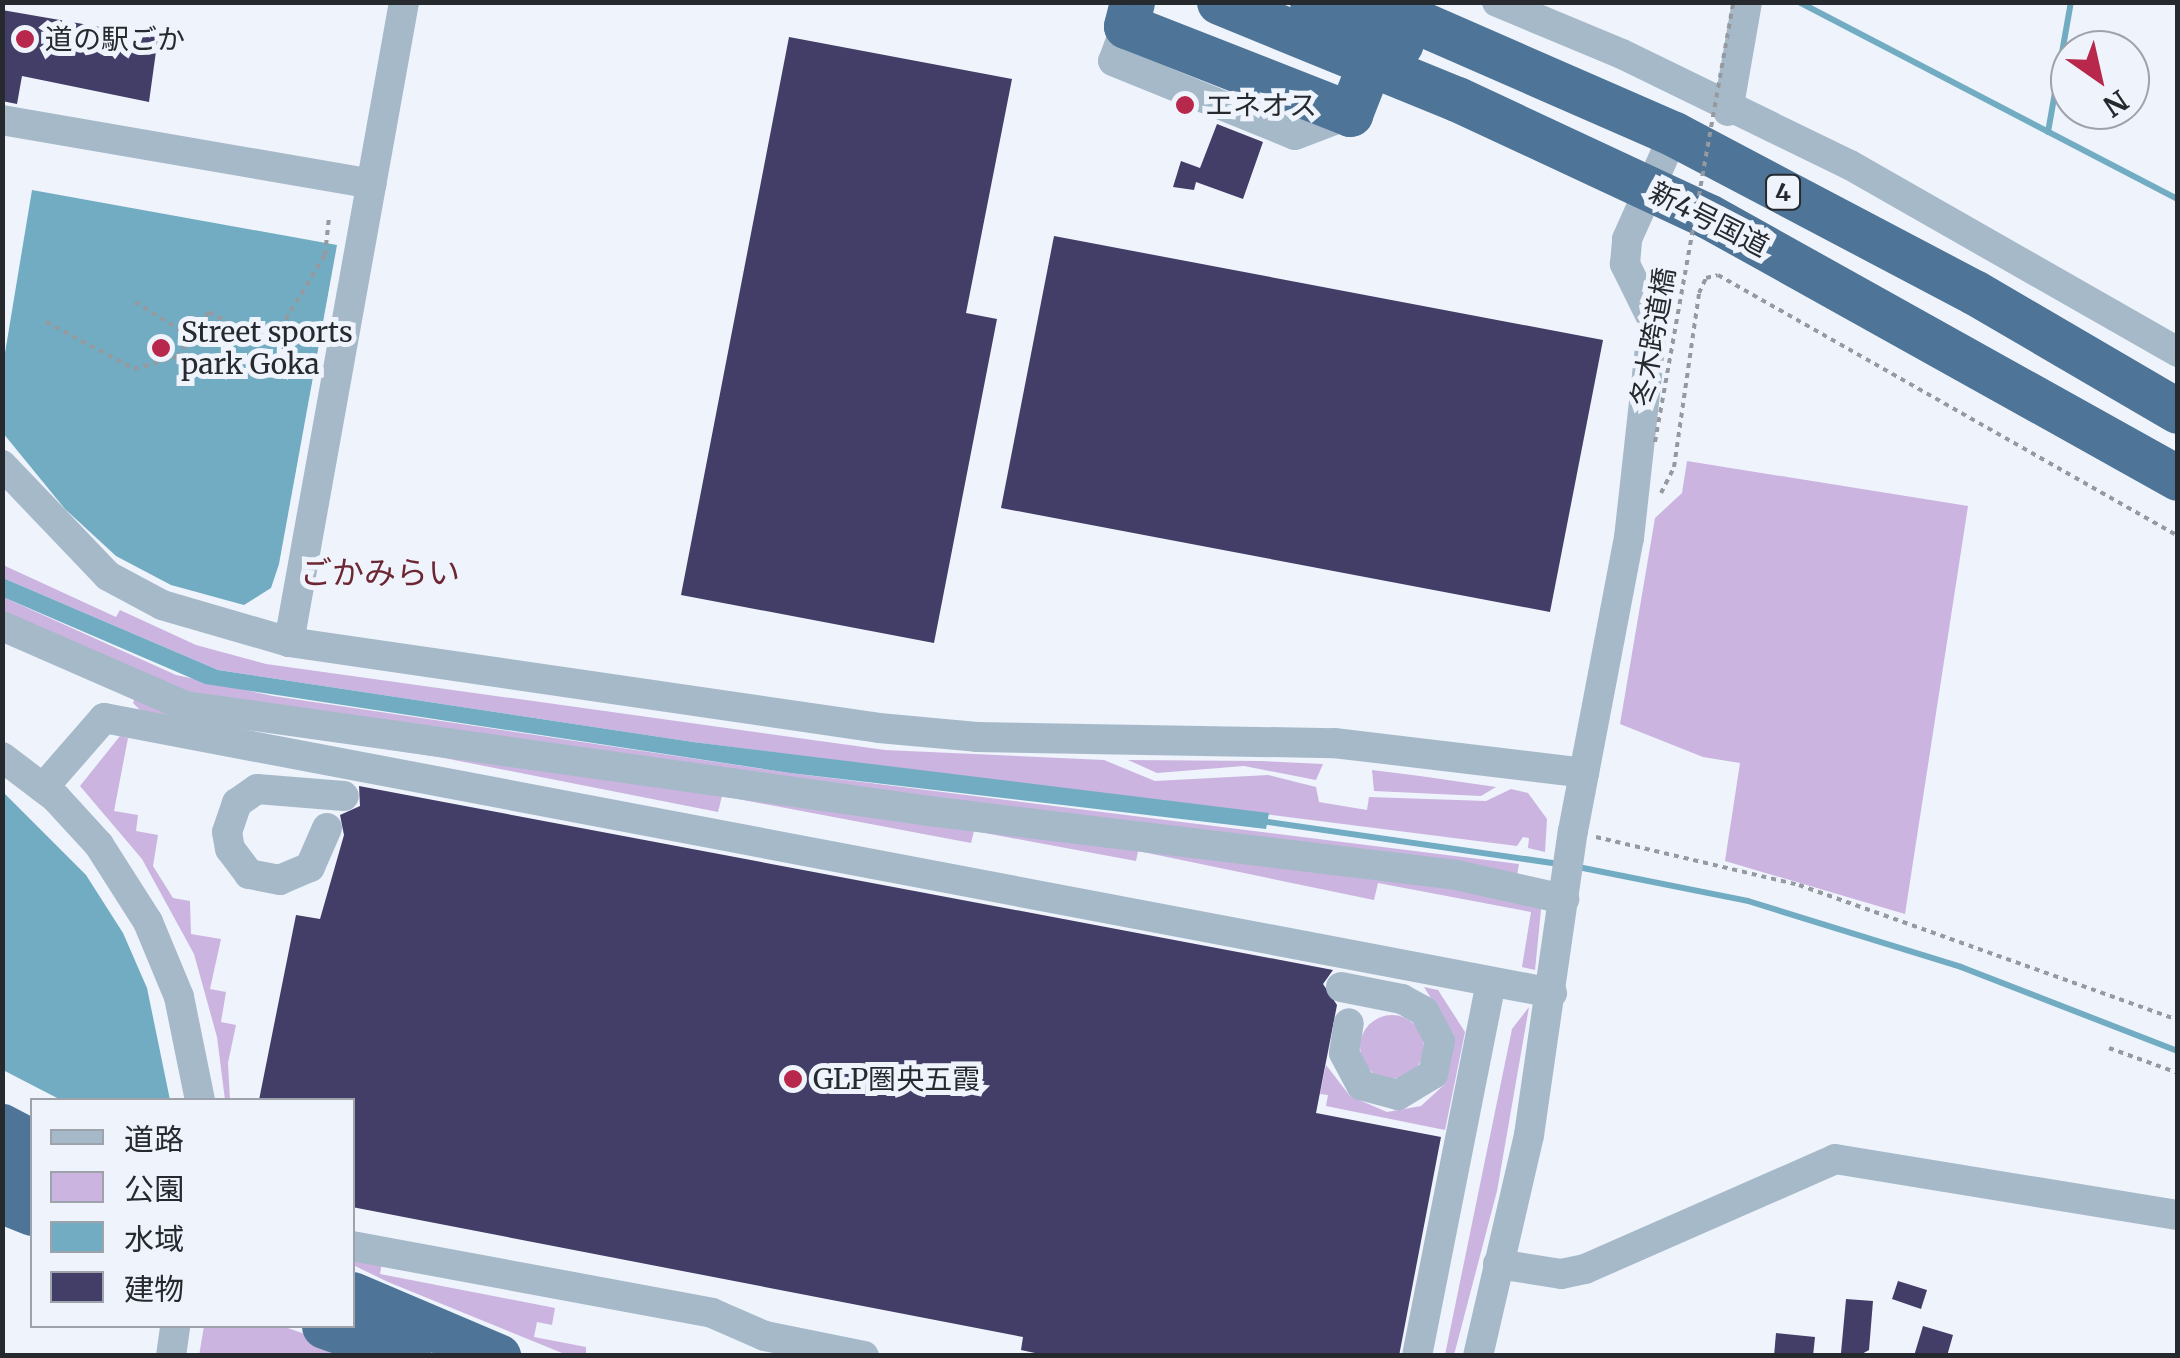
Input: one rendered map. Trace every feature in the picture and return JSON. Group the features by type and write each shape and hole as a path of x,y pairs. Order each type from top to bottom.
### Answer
{"highway":[{"name":"新4号国道","path":"1220,2 1370,63 1648,188 1926,334 2178,478"},
{"path":"1312,2 1608,141 1631,158 1648,188"},
{"name":"新4号国道","path":"1372,2 1674,134 1974,292 2178,412"},
{"path":"1129,14 1350,114 1370,63"},
{"path":"2,1201 30,1212"},
{"path":"355,1295 498,1356"},
{"path":"330,1328 409,1356"},
{"path":"353,1328 420,1356"}],"street":[{"path":"289,642 404,2"},
{"path":"1497,2 1622,54 1728,110 1850,166 2178,352"},
{"path":"1728,110 1747,2"},
{"path":"2,120 371,184"},
{"path":"1478,1356 1529,1135 1574,832 1629,538 1653,337 1650,308 1624,252 1674,134"},
{"path":"2,465 108,576 162,606 289,642 880,728 977,737 1334,743 1584,773"},
{"path":"2,626 185,706 929,811 1456,875 1564,899"},
{"path":"43,788 104,718 1552,993"},
{"path":"292,754 319,792 327,828 310,867 280,880 249,874 230,849 228,832 237,802 257,789 344,796"},
{"path":"2,758 43,788 99,844 148,922 183,1012 200,1098"},
{"path":"1341,988 1402,1000 1424,1011 1440,1041 1433,1074 1398,1095 1361,1084 1344,1053 1349,1024 1378,986 1408,966"},
{"path":"1418,1356 1491,982"},
{"path":"1498,1264 1561,1274 1585,1270 1835,1158 2178,1216"},
{"path":"355,1247 712,1313 765,1336 864,1356"},
{"path":"170,1356 175,1328"}],"path":[{"name":"冬木跨道橋","path":"1655,442 1733,2"},
{"path":"46,322 134,368 177,357 209,312 266,346 274,342 325,255 329,218"},
{"path":"1652,496 1670,484 1698,293 1706,278 1718,274 2178,536"},
{"path":"135,302 193,338"},
{"path":"1574,832 1799,886 2178,1020"},
{"path":"2109,1048 2178,1072"}],"green space":[{"path":"1687,461 1968,506 1905,914 1725,861 1740,763 1703,757 1620,724 1655,518 1682,493"},
{"path":"3,565 116,617 120,610 196,645 266,664 885,750 1104,760 1155,781 1268,775 1316,787 1319,802 1367,810 1369,797 1486,801 1511,789 1528,793 1547,819 1545,852 1528,848 1529,838 1523,837 1517,846 693,742 218,670 3,578"},
{"path":"3,597 176,675 273,696 790,773 1519,864 1516,881 184,697 3,618"},
{"path":"137,693 1542,900 1535,970 1522,967 1531,912 1378,883 1374,900 1138,851 1136,861 974,831 971,843 722,796 718,812 444,758 141,711 133,703"},
{"path":"120,736 128,738 114,811 138,815 136,831 158,835 153,866 173,898 190,901 191,934 221,939 210,989 226,992 221,1022 236,1025 228,1063 230,1098 225,1098 217,1037 194,954 142,859 80,786"},
{"path":"1128,760 1323,764 1316,780 1244,766 1157,773"},
{"path":"1372,770 1496,787 1481,796 1374,791"},
{"path":"1424,987 1438,990 1465,1032 1445,1130 1326,1106 1328,1095 1320,1094 1326,1065 1350,1096 1387,1112 1421,1106 1445,1084 1454,1035"},
{"path":"1529,1007 1497,1191 1454,1355 1445,1355 1512,1029"},
{"path":"1392,1015 1414,1025 1424,1047 1414,1069 1392,1079 1370,1069 1360,1047 1370,1025"},
{"path":"355,1252 383,1256 380,1274 555,1308 552,1325 537,1322 534,1337 586,1347 586,1355 567,1355 355,1266"},
{"path":"204,1328 288,1328 365,1355 199,1356"}],"water":[{"path":"32,190 337,245 279,564 271,588 244,605 171,585 116,556 65,509 3,433 3,365"},
{"path":"3,578 218,670 693,742 1269,813 1266,829 790,773 205,684 3,597"},
{"path":"2,791 86,875 123,933 147,988 170,1098 57,1098 3,1070"}],"building":[{"path":"2,10 158,37 149,102 22,76 17,104 2,101"},
{"path":"789,37 1012,79 966,313 997,319 934,643 681,595"},
{"path":"1217,124 1263,142 1243,199 1196,182 1194,190 1173,187 1181,161 1200,168"},
{"path":"1054,236 1603,340 1550,612 1001,508"},
{"name":"GLP圏央五霞","path":"359,786 1333,970 1323,984 1337,1005 1316,1113 1441,1137 1399,1356 1049,1356 1021,1350 1023,1337 355,1208 355,1098 259,1098 296,915 320,919 344,835 340,815 360,806"},
{"path":"1898,1281 1927,1290 1921,1309 1892,1299"},
{"path":"1846,1299 1873,1301 1869,1350 1860,1355 1841,1353"},
{"path":"1923,1326 1953,1335 1947,1356 1914,1356"},
{"path":"1776,1333 1815,1337 1813,1356 1774,1356"}],"waterway":[{"path":"1799,2 2178,199"},
{"path":"2048,132 2071,2"},
{"path":"1261,821 1561,864"},
{"path":"1578,867 1748,901 1961,967 2178,1051"}],"place":[{"name":"道の駅ごか","path":"25,39"},
{"name":"エネオス","path":"1185,105"},
{"name":"Street sports park Goka","path":"161,348"},
{"name":"GLP圏央五霞","path":"793,1079"}],"district":[{"name":"ごかみらい","path":"380,573"}]}
